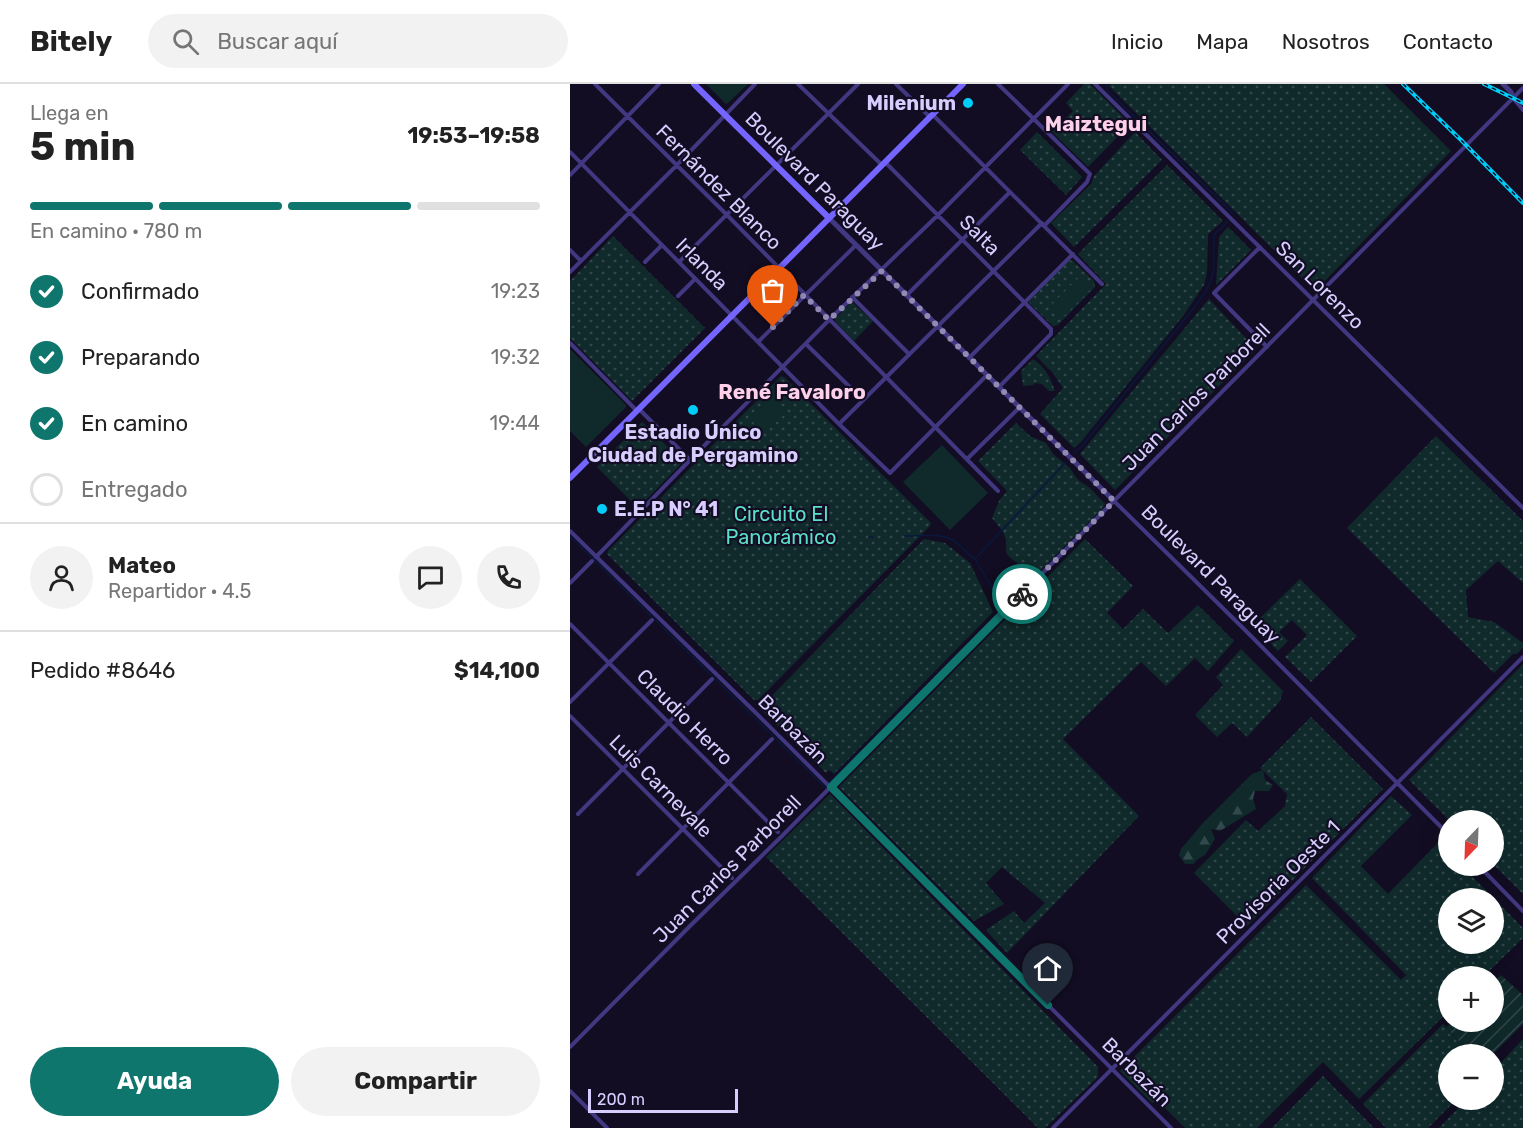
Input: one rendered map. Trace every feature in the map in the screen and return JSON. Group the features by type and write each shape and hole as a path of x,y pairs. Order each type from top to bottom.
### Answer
{"main road":[{"name":"Boulevard Paraguay","path":"694,84 828,218"},
{"path":"570,478 963,84"}],"street":[{"name":"Fernández Blanco","path":"595,84 998,491"},
{"path":"570,175 659,84"},
{"path":"570,272 755,84"},
{"name":"Salta","path":"798,84 963,239 1052,328 1051,334 999,387"},
{"path":"679,262 858,84"},
{"path":"896,84 986,168 1102,284"},
{"path":"900,88 905,84"},
{"path":"839,424 1088,182 1090,174 998,84"},
{"path":"596,557 829,320 882,271 1068,84"},
{"name":"San Lorenzo","path":"1095,84 1523,508"},
{"path":"1503,84 1523,110"},
{"name":"Juan Carlos Parborell","path":"570,1047 831,787 1523,88"},
{"name":"Irlanda","path":"570,152 890,473 936,427"},
{"path":"907,295 1010,192"},
{"name":"Boulevard Paraguay","path":"828,218 1438,824"},
{"path":"645,262 662,245"},
{"path":"758,342 856,245"},
{"path":"1260,247 1214,292 1267,347"},
{"path":"570,250 581,261"},
{"path":"969,358 1073,254"},
{"path":"678,296 695,279"},
{"path":"852,297 909,354"},
{"path":"570,343 690,460"},
{"path":"806,344 863,400"},
{"path":"936,427 987,375"},
{"path":"967,459 1019,408"},
{"name":"Barbazán","path":"570,531 831,787 1172,1128"},
{"path":"570,583 592,561"},
{"path":"570,702 652,620"},
{"name":"Claudio Herro","path":"570,624 778,832"},
{"name":"Provisoria Oeste 1","path":"1053,1128 1523,657"},
{"path":"578,814 712,679"},
{"name":"Luis Carnevale","path":"570,716 732,878"},
{"path":"638,874 772,739"},
{"path":"1489,876 1523,911"},
{"path":"570,1091 607,1128"}],"green space":[{"path":"706,84 748,84 726,104"},
{"path":"1084,84 1090,84 1130,124 1088,167 1052,132 1073,111 1066,103"},
{"path":"1111,84 1384,84 1451,151 1315,291 1109,86"},
{"path":"1037,132 1082,177 1066,195 1020,150"},
{"path":"1135,132 1162,160 1074,247 1051,223 1091,184 1094,176"},
{"path":"1167,165 1223,221 1208,234 1207,273 1204,285 1183,316 1074,448 1040,414 1063,388 1053,373 1036,356 1106,284 1078,254"},
{"path":"1228,227 1251,250 1216,285 1219,237"},
{"path":"613,236 705,328 632,401 570,338 570,281"},
{"path":"1069,260 1073,261 1094,281 1095,287 1058,325 1053,326 1029,301"},
{"path":"1078,278 1090,290 1064,316 1052,304"},
{"path":"1209,299 1256,349 1115,490 1080,454"},
{"path":"853,303 873,321 854,341 836,323 835,319 849,304"},
{"path":"570,349 626,405 586,447 570,431"},
{"path":"1033,359 1047,373 1055,391 1049,391 1042,384 1023,386 1021,371"},
{"name":"Circuito El Panorámico","path":"781,376 931,523 758,700 754,700 607,554"},
{"path":"771,396 787,412 764,434 748,417"},
{"path":"642,422 683,462 638,508 597,467"},
{"path":"1016,423 1030,436 1046,443 1078,480 1090,488 1105,504 1010,601 1007,601 1000,594 1018,563 1008,556 1004,534 992,518 999,501 1007,491 978,461"},
{"path":"1436,436 1523,521 1523,583 1498,561 1466,590 1468,617 1494,622 1523,643 1523,647 1517,654 1513,654 1494,673 1347,528"},
{"path":"942,445 988,493 950,530 903,482"},
{"path":"924,539 945,543 970,563 993,612 834,774 829,770 826,773 760,708"},
{"path":"1085,539 1133,586 1107,613 1123,629 1143,609 1168,633 1198,605 1234,641 1208,671 1195,658 1166,686 1141,662 1063,739 1139,816 1007,953 986,930 1014,911 1024,923 1045,903 1002,867 986,883 1004,904 974,921 839,787"},
{"path":"1300,579 1357,636 1311,682 1285,657 1307,635 1292,620 1279,632 1288,641 1278,651 1253,625"},
{"path":"1241,649 1283,691 1280,701 1247,737 1232,723 1217,737 1195,715 1223,685 1216,677"},
{"path":"1523,664 1523,894 1504,875 1504,810 1439,810 1409,780"},
{"path":"1311,717 1383,789 1247,926 1194,873 1246,820 1258,831 1285,806 1287,794 1260,768"},
{"path":"1263,770 1265,780 1273,785 1269,791 1255,791 1253,799 1256,809 1220,831 1211,829 1215,839 1205,855 1193,864 1185,864 1179,855 1181,849 1203,823 1252,774"},
{"path":"830,794 1098,1067 1098,1077 1045,1128 1038,1128 766,857"},
{"path":"1391,796 1412,815 1361,866 1388,894 1438,843 1438,876 1472,876 1483,888 1438,888 1438,954 1504,954 1504,909 1523,928 1523,938 1494,966 1438,966 1438,1022 1359,1099 1323,1062 1257,1128 1185,1128 1162,1105 1162,1098 1152,1103 1120,1071 1306,885 1401,980 1406,975 1312,878"},
{"path":"1504,978 1523,995 1523,1024 1503,1044 1462,1044 1451,1032 1504,1032"},
{"path":"1438,1029 1438,1032 1450,1032 1462,1044 1438,1044 1438,1110 1446,1110 1428,1128 1386,1128 1363,1104"},
{"path":"1523,1039 1523,1128 1439,1128 1456,1110 1504,1110 1504,1059"},
{"path":"1323,1076 1374,1128 1272,1128"}],"waterway":[{"path":"1106,84 1108,91 1234,214"},
{"path":"1074,453 1203,295 1213,273 1215,234 1228,221"},
{"path":"905,536 942,536 956,542 975,559 1066,462"},
{"path":"570,536 825,787"},
{"path":"830,782 999,611 994,592 975,559"}],"railway":[{"path":"1403,84 1523,203"},
{"path":"1484,84 1523,103"}],"way so far":[{"path":"773,327 804,295 829,320 882,271 1114,501 1022,594"}],"place":[{"name":"Milenium","path":"968,103"},
{"name":"Estadio Único Ciudad de Pergamino","path":"693,410"},
{"name":"E.E.P N° 41","path":"602,509"}],"district":[{"name":"Maiztegui","path":"1096,124"},
{"name":"René Favaloro","path":"792,392"}],"route":[{"path":"1022,594 831,787 1048,1005"}]}
